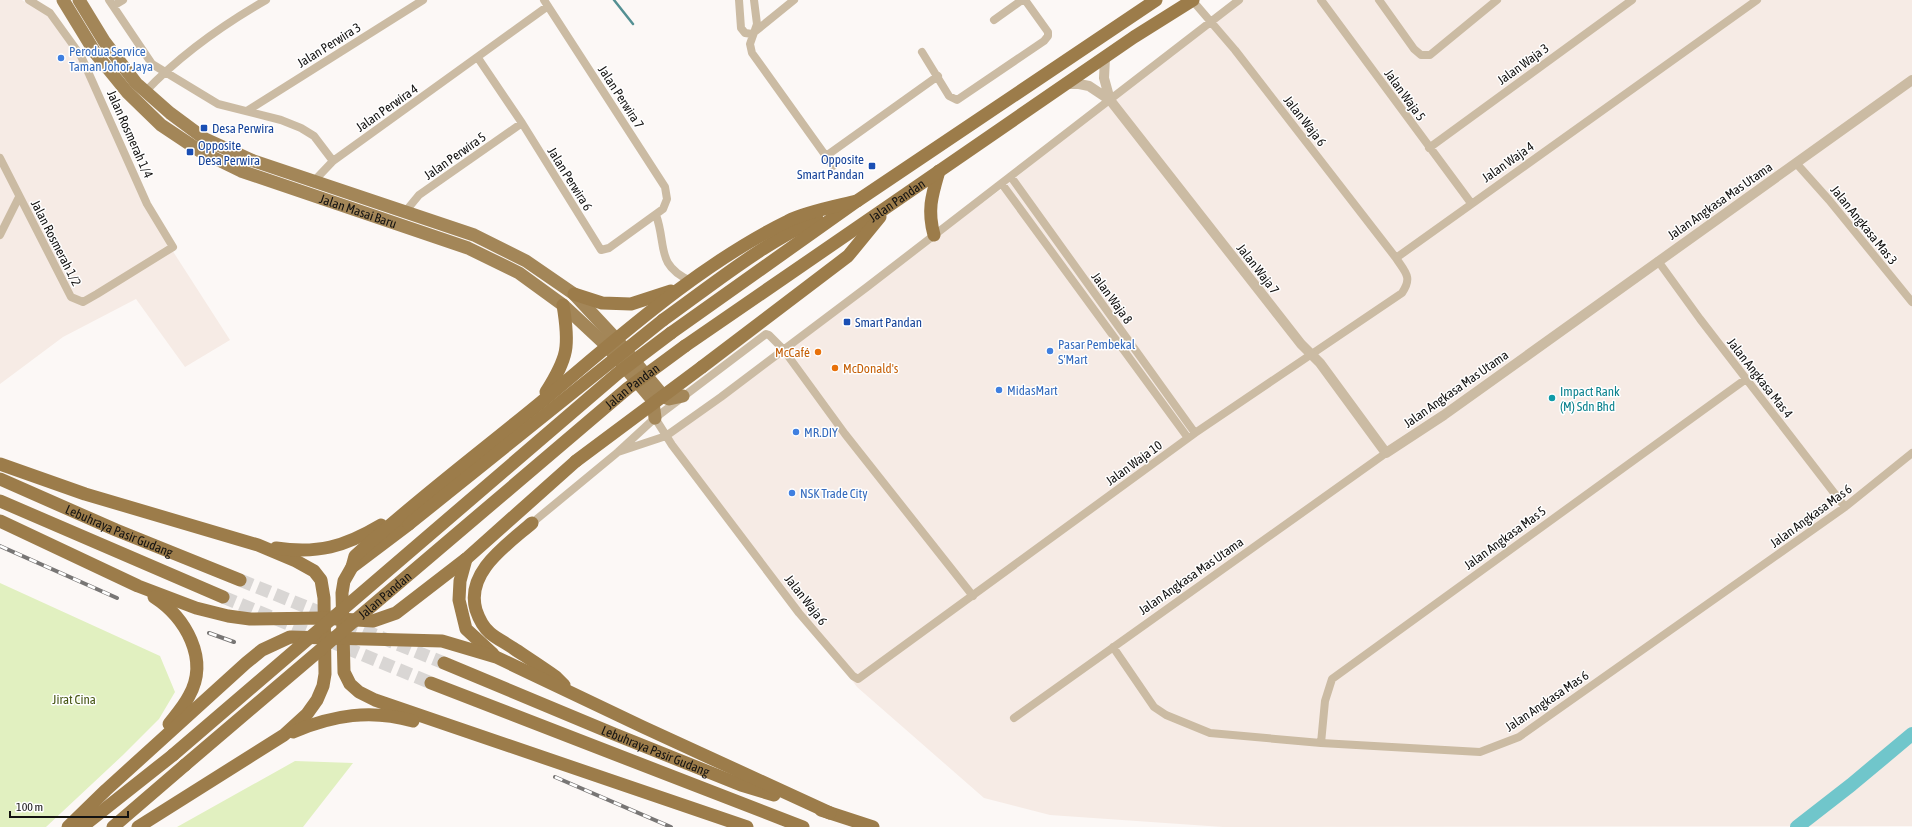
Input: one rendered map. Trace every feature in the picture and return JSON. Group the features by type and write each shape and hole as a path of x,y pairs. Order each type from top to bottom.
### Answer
{"highway":[{"name":"Jalan Pandan","path":"82,827 173,754 618,373 671,332 857,201 1156,0"},
{"name":"Jalan Pandan","path":"113,827 628,388 685,346 890,204 1193,0"},
{"path":"934,235 930,220 930,201 939,171"},
{"path":"747,827 553,762 376,700 360,692 350,684 344,672 341,620 344,581 352,567 355,556 409,509 611,343 688,284 728,256 789,220 857,201"},
{"path":"352,567 409,524 663,320 749,259 799,227 857,201"},
{"path":"0,521 138,586 196,608 228,616 250,619 323,618 373,621 396,613 466,559 481,544 576,462 848,256 890,204"},
{"path":"574,294 602,303 631,304 688,284"},
{"path":"540,402 562,367 567,346 567,325 564,305"},
{"path":"0,464 86,494 258,545 296,561 314,571 321,580 324,598 324,674 323,686 318,700 307,714 284,735 138,827"},
{"name":"Lebuhraya Pasir Gudang","path":"0,479 116,530 240,580"},
{"name":"Lebuhraya Pasir Gudang","path":"0,501 223,598"},
{"path":"258,545 292,550 314,550 337,546 363,536 409,509"},
{"path":"532,523 488,564 476,586 474,596 475,606 479,617 491,634 556,677 573,694"},
{"path":"466,559 460,581 459,600 466,629 496,656"},
{"path":"138,586 162,602 177,617 188,632 197,659 194,683 189,696 152,748"},
{"path":"68,827 152,748 262,650 290,637 442,641 496,656 573,694 830,813"},
{"name":"Lebuhraya Pasir Gudang","path":"444,663 741,785 872,827"},
{"name":"Lebuhraya Pasir Gudang","path":"431,683 803,827"},
{"path":"284,735 331,718 350,715 385,715 553,762"}],"main road":[{"name":"Jalan Masai Baru","path":"79,0 104,41 145,92 205,139 251,160 474,235 501,247 526,261 574,294 650,396 653,402 650,422"},
{"name":"Jalan Masai Baru","path":"64,2 96,54 126,92 161,125 200,151 241,171 468,248 519,273 564,305 611,343 664,397 669,399 683,396"}],"street":[{"name":"Jalan Rosmerah 1/4","path":"29,0 50,14 81,56 148,204 173,247"},
{"path":"123,0 111,3 146,58 164,72 218,104 281,120 301,128 314,136 333,161"},
{"path":"145,92 164,72 225,24 266,0"},
{"name":"Jalan Perwira 3","path":"247,111 423,0"},
{"path":"739,0 741,28 745,33 752,34 794,0"},
{"path":"754,0 757,24 752,34 750,44 752,53 833,166"},
{"path":"994,20 1022,0"},
{"path":"922,52 949,96 957,100 1044,41 1048,36 1048,32 1025,0"},
{"name":"Jalan Waja 6","path":"1193,0 1235,50 1396,258"},
{"path":"618,452 666,436 756,371 1002,184 1239,0"},
{"name":"Jalan Waja 5","path":"1321,0 1471,203"},
{"path":"1379,0 1414,49 1421,55 1430,56 1497,0"},
{"name":"Jalan Waja 3","path":"1429,148 1632,0"},
{"name":"Jalan Waja 4","path":"1396,258 1757,0"},
{"path":"478,58 546,3"},
{"name":"Jalan Perwira 7","path":"546,3 665,187 667,199 663,209"},
{"name":"Jalan Perwira 6","path":"478,58 522,123 601,250 609,248 663,209"},
{"name":"Jalan Perwira 4","path":"314,181 333,161 478,58"},
{"name":"Jalan Waja 7","path":"1105,58 1104,78 1110,100"},
{"path":"826,156 938,76"},
{"name":"Jalan Angkasa Mas Utama","path":"1014,718 1386,453 1444,414 1912,80"},
{"name":"Jalan Waja 7","path":"1067,84 1089,86 1110,100 1301,344 1320,363 1386,453"},
{"name":"Jalan Perwira 5","path":"405,212 419,195 522,123"},
{"name":"Jalan Rosmerah 1/2","path":"0,158 71,297 78,301 82,302 97,294 173,247"},
{"name":"Jalan Angkasa Mas 3","path":"1796,163 1912,302"},
{"name":"Jalan Waja 8","path":"1011,177 1195,433"},
{"name":"Jalan Waja 8","path":"1002,184 1188,438"},
{"path":"0,235 19,197"},
{"path":"656,215 659,224 663,253 669,265 678,276 688,284"},
{"path":"1312,355 1402,293 1408,285 1408,275 1396,258"},
{"name":"Jalan Angkasa Mas 4","path":"1658,261 1700,319 1846,507"},
{"path":"532,523 618,452 650,422 766,334 772,336 783,349 845,434 974,596"},
{"name":"Jalan Waja 10","path":"974,596 1195,433 1312,355"},
{"name":"Jalan Angkasa Mas 5","path":"1321,743 1324,707 1332,679 1746,379"},
{"path":"650,422 644,437 650,441"},
{"name":"Jalan Waja 6","path":"650,422 666,436 799,613 853,676 858,679 974,596"},
{"name":"Jalan Angkasa Mas 6","path":"1113,647 1154,707 1166,716 1210,733 1321,743 1480,752 1501,746 1519,737 1846,507 1912,453"}],"shaded area":[{"path":"0,0 22,0 47,15 79,57 145,205 230,340 185,367 136,299 63,337 0,384"},
{"path":"1237,0 1912,0 1912,826 1223,827 1050,815 984,798 857,687 668,436 1000,190"}],"green space":[{"name":"Jirat Cina","path":"0,583 160,656 175,692 159,719 46,827 0,827"},
{"path":"295,761 353,763 303,827 177,827"}],"waterway":[{"path":"614,0 633,24"},
{"path":"1797,827 1851,785 1912,734"}],"tunnel":[{"path":"240,580 444,663"},
{"path":"223,597 431,683"}],"railway":[{"path":"0,546 117,598"},
{"path":"209,633 234,642"},
{"path":"555,777 671,827"}],"place":[{"name":"Perodua Service Taman Johor Jaya","path":"61,58"},
{"name":"Desa Perwira","path":"204,128"},
{"name":"Opposite Desa Perwira","path":"190,152"},
{"name":"Opposite Smart Pandan","path":"872,166"},
{"name":"Smart Pandan","path":"847,322"},
{"name":"Pasar Pembekal S'Mart","path":"1050,351"},
{"name":"McCafé","path":"818,352"},
{"name":"McDonald's","path":"835,368"},
{"name":"MidasMart","path":"999,390"},
{"name":"Impact Rank (M) Sdn Bhd","path":"1552,398"},
{"name":"MR.DIY","path":"796,432"},
{"name":"NSK Trade City","path":"792,493"}]}
